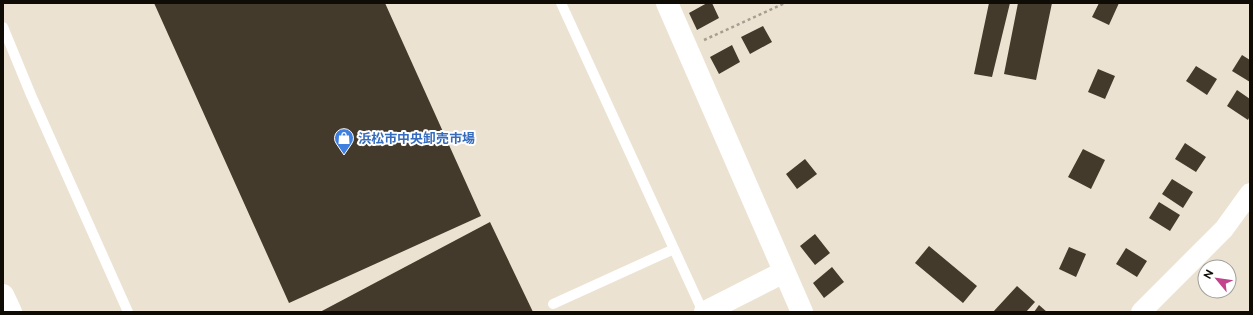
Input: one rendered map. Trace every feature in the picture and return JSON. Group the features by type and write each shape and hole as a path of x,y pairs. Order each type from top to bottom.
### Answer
{"street":[{"path":"667,3 802,312"},
{"path":"1141,312 1224,229 1250,193"},
{"path":"704,312 784,272"},
{"path":"3,295 11,312"}],"lane":[{"path":"561,3 704,312"},
{"path":"3,27 31,95 128,312"},
{"path":"553,304 674,249"}],"path":[{"path":"687,48 785,3"}],"building":[{"path":"154,3 385,3 481,216 289,303"},
{"path":"707,3 712,3 719,18 697,30 689,13"},
{"path":"989,3 1010,3 992,77 974,74"},
{"path":"1018,3 1052,3 1036,80 1004,74"},
{"path":"1099,3 1119,3 1109,25 1092,17"},
{"path":"763,26 772,42 750,54 741,37"},
{"path":"732,45 740,62 719,74 710,57"},
{"path":"1242,55 1250,60 1250,82 1232,71"},
{"path":"1196,66 1217,79 1207,95 1186,81"},
{"path":"1098,69 1115,76 1105,99 1088,92"},
{"path":"1237,90 1250,99 1250,116 1248,120 1227,106"},
{"path":"1185,143 1206,157 1196,172 1175,159"},
{"path":"1083,149 1105,160 1091,189 1068,177"},
{"path":"805,159 817,174 797,189 786,174"},
{"path":"1172,179 1193,192 1183,208 1162,194"},
{"path":"1159,202 1180,215 1170,231 1149,218"},
{"path":"490,222 533,312 320,312"},
{"path":"815,234 830,253 815,265 800,246"},
{"path":"929,246 977,286 963,303 915,263"},
{"path":"1069,247 1086,254 1076,277 1059,269"},
{"path":"1126,248 1147,261 1137,277 1116,264"},
{"path":"832,267 844,282 824,298 813,283"},
{"path":"1017,286 1035,302 1026,312 993,312"},
{"path":"1039,305 1047,312 1034,312"}],"place":[{"name":"浜松市中央卸売市場","path":"344,155"}]}
